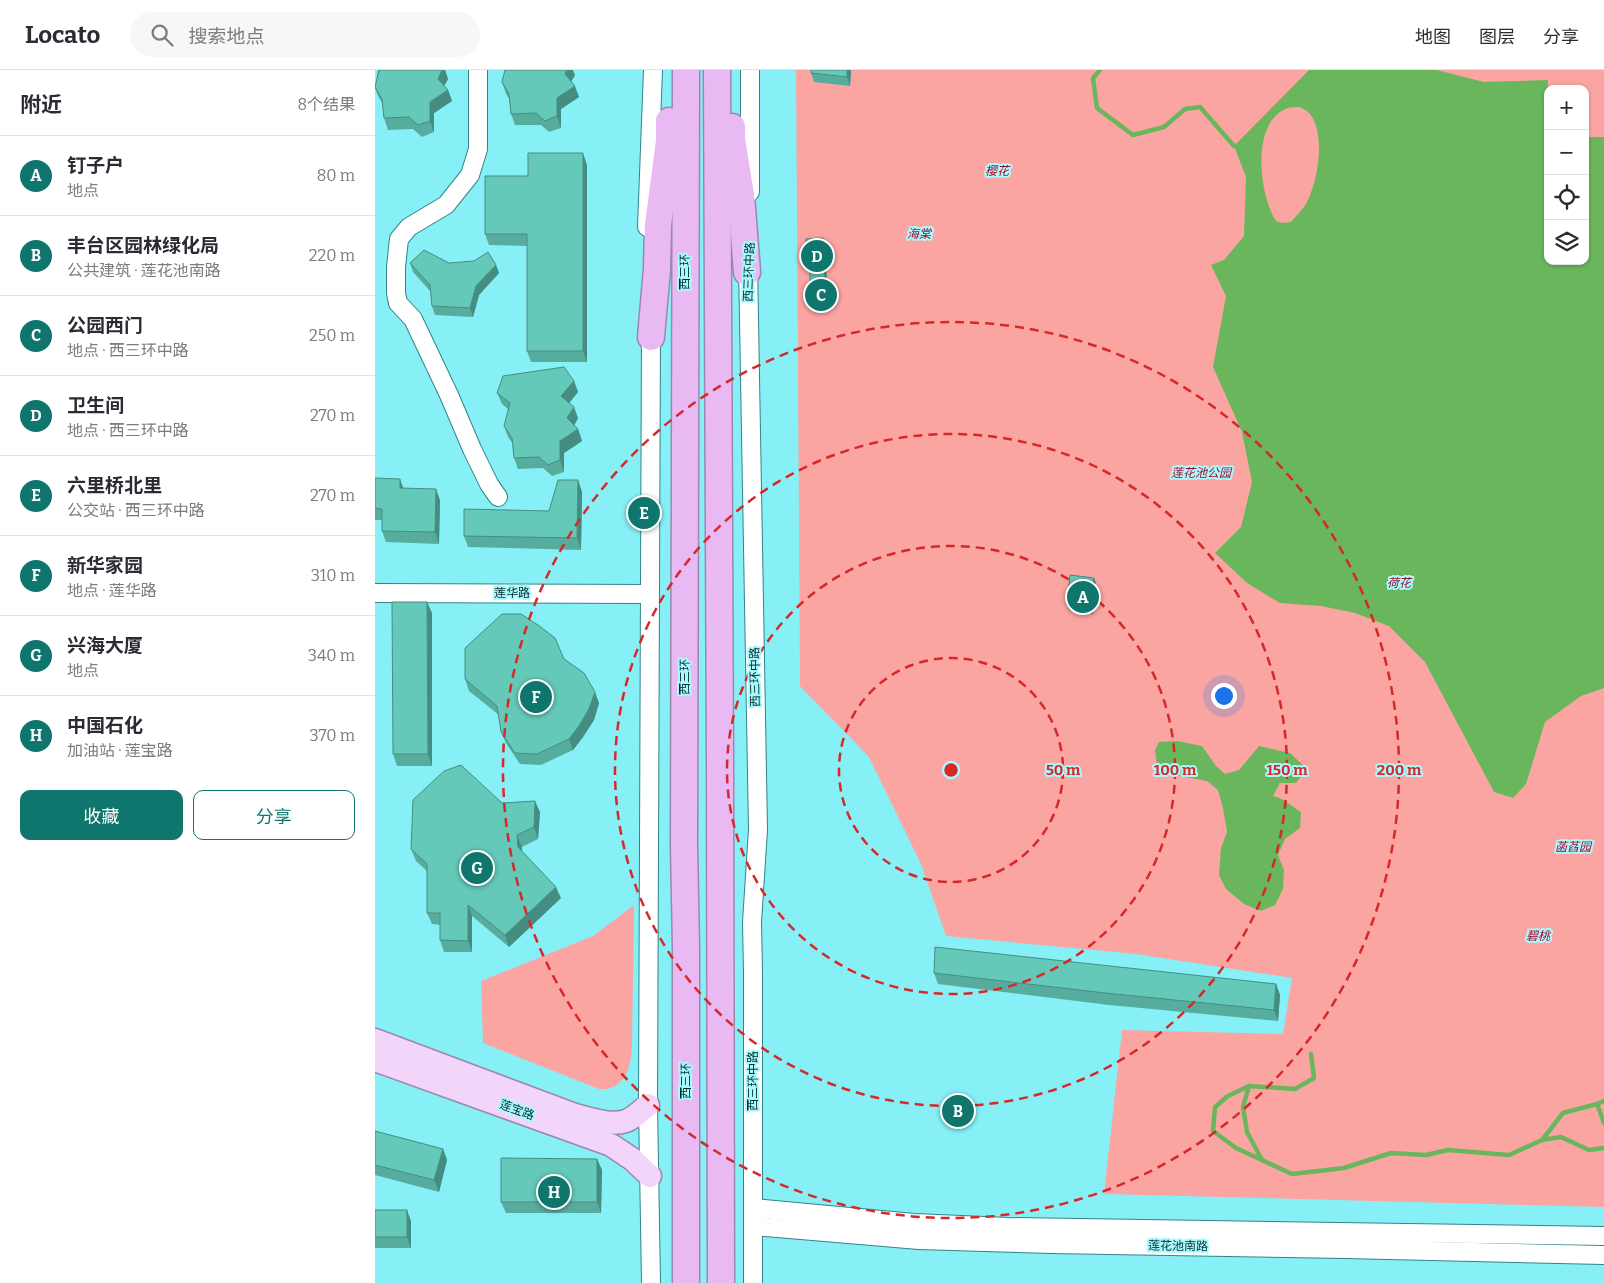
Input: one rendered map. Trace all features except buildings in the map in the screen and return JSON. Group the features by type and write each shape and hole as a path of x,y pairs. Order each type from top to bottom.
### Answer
{"highway":[{"path":"651,337 657,269 658,225 669,141 670,70"},
{"name":"西三环","path":"686,70 684,847 687,1283"},
{"path":"717,70 721,1283"},
{"path":"732,70 732,139 741,195 747,272"}],"main road":[{"name":"莲宝路","path":"375,1040 575,1115 599,1121 616,1122 627,1120 648,1105"},
{"name":"莲宝路","path":"375,1060 611,1145 650,1176"}],"street":[{"path":"478,70 478,149 470,175 446,204 409,227 399,239 396,293 398,303 413,319 472,449 498,498"},
{"path":"651,1283 648,1105 651,337 645,266 653,70"},
{"name":"西三环中路","path":"750,70 750,241 747,272 758,830 752,922 753,1283"},
{"name":"莲华路","path":"375,593 649,594"},
{"name":"莲花池南路","path":"753,1208 914,1223 1008,1227 1604,1236"},
{"name":"莲花池南路","path":"753,1226 919,1240 1032,1244 1604,1254"}],"green space":[{"name":"莲花池公园","path":"796,70 1604,70 1604,1207 1104,1194 1122,1030 1283,1034 1292,978 1136,954 946,936 921,864 869,757 800,686"},
{"path":"634,905 632,1045 630,1064 622,1081 611,1088 599,1089 483,1043 481,981 593,936"}],"shaded area":[{"path":"1309,70 1437,70 1484,82 1548,80 1548,85 1544,85 1544,265 1589,265 1589,137 1604,137 1604,688 1581,696 1545,722 1526,784 1513,798 1494,792 1425,662 1389,626 1355,613 1321,606 1280,603 1247,583 1215,553 1241,527 1252,482 1242,432 1213,367 1226,296 1211,265 1224,260 1244,236 1246,177 1234,146","holes":["1300,107 1307,111 1315,123 1318,133 1319,158 1317,171 1306,204 1291,222 1282,223 1276,221 1265,194 1261,160 1263,143 1268,127 1276,116 1288,108"]},
{"path":"1177,741 1202,746 1216,766 1225,774 1239,770 1259,746 1290,753 1307,769 1296,783 1280,783 1273,796 1282,799 1301,812 1300,828 1285,839 1278,855 1284,870 1283,889 1275,905 1261,911 1244,904 1226,889 1219,875 1221,848 1227,832 1218,790 1207,781 1173,775 1157,766 1155,750 1159,742"}],"waterway":[{"path":"1100,70 1093,78 1097,108 1133,135 1164,127 1185,109 1200,107 1234,146"},
{"path":"1311,1054 1314,1078 1295,1089 1249,1086 1228,1096 1215,1107 1213,1131 1236,1148 1292,1174 1344,1168 1391,1153 1426,1155 1448,1150 1509,1155 1542,1140 1563,1113 1597,1104"},
{"path":"1249,1086 1243,1107 1247,1132 1262,1160"},
{"path":"1604,1101 1597,1104 1604,1123"},
{"path":"1542,1140 1561,1137 1589,1150 1604,1148"}],"place":[{"name":"卫生间","path":"817,256"},
{"name":"公园西门","path":"821,295"},
{"name":"六里桥北里","path":"644,513"},
{"name":"钉子户","path":"1083,597"},
{"name":"新华家园","path":"536,697"},
{"name":"兴海大厦","path":"477,868"},
{"name":"丰台区园林绿化局","path":"958,1111"},
{"name":"中国石化","path":"554,1192"}],"park label":[{"name":"樱花","path":"997,171"},
{"name":"海棠","path":"919,234"},
{"name":"荷花","path":"1399,583"},
{"name":"菡萏园","path":"1573,847"},
{"name":"碧桃","path":"1538,936"}]}
